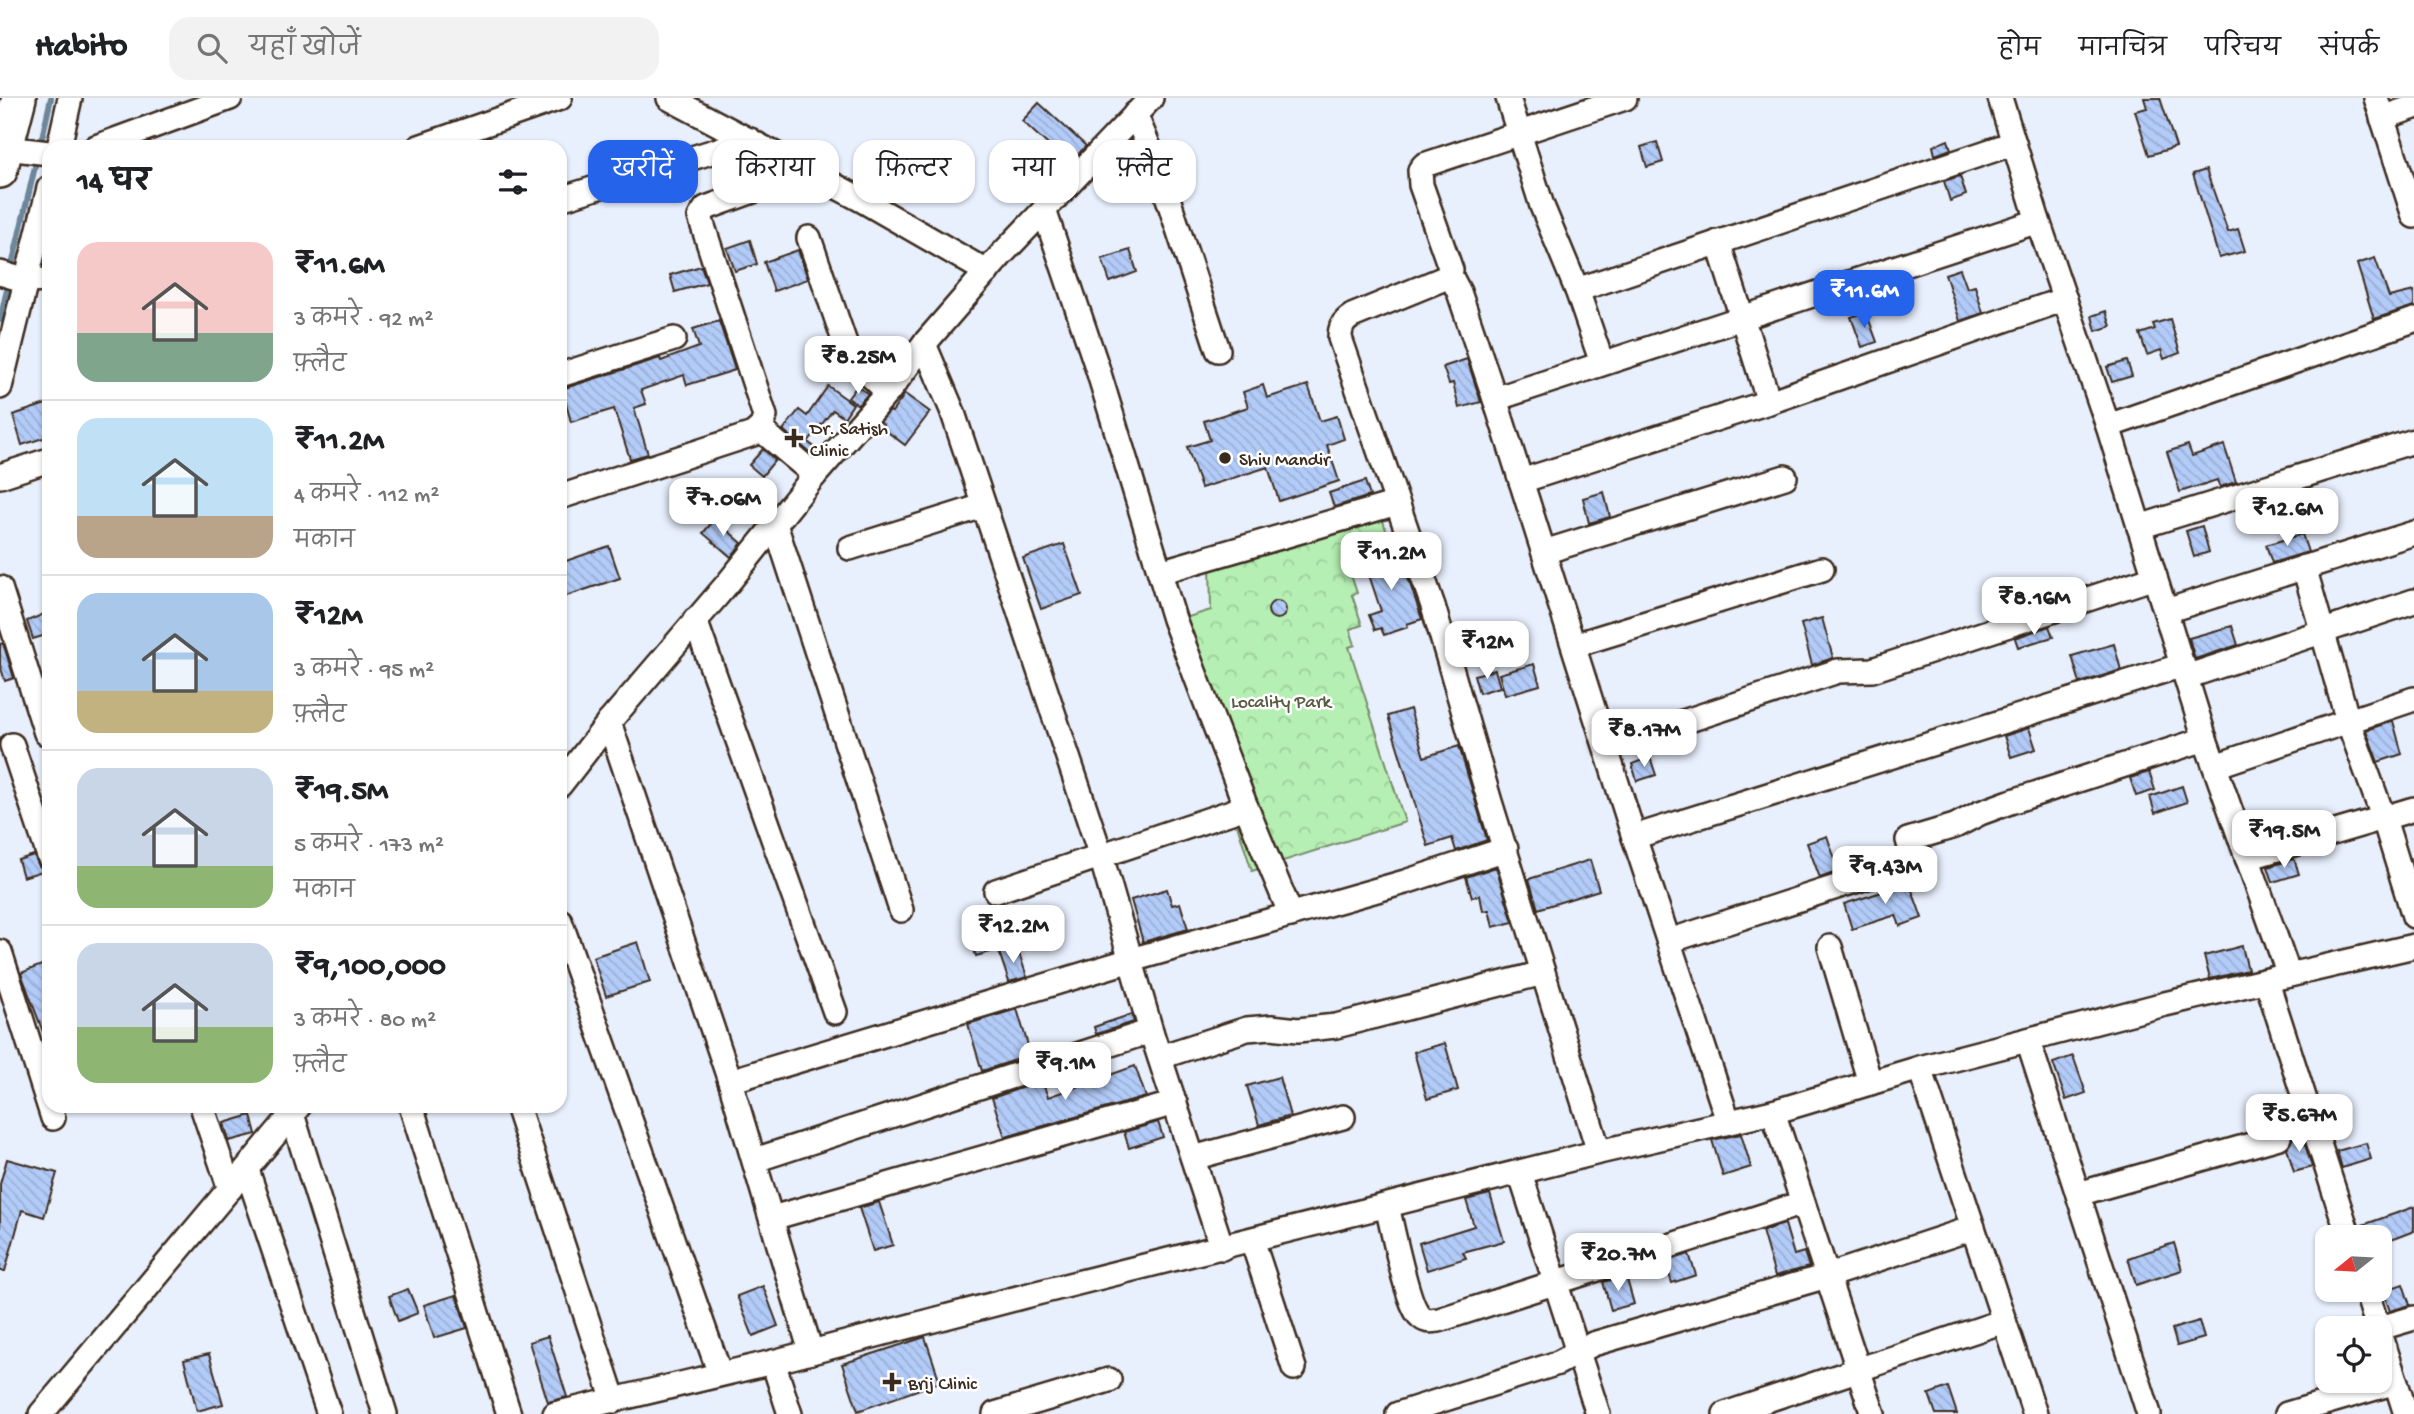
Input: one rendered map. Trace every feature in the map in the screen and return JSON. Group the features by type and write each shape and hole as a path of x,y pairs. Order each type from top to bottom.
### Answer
{"street":[{"path":"61,140 70,98"},
{"path":"115,140 230,98"},
{"path":"439,140 560,98"},
{"path":"668,98 748,140"},
{"path":"567,776 815,475 888,392 924,344 1044,210 1151,98"},
{"path":"1508,98 1542,206 1577,290 1602,363"},
{"path":"1625,98 1521,134 1431,161 1420,170 1422,185 1451,264 1449,274 1459,292 1495,399 1634,837 1728,1121"},
{"path":"2000,98 2038,221 2108,426 2206,739 2289,975"},
{"path":"2414,107 2379,108 2414,216"},
{"path":"11,108 21,156"},
{"path":"1135,114 1159,171 1218,350"},
{"path":"1577,290 2014,143"},
{"path":"567,197 712,153"},
{"path":"839,188 987,272"},
{"path":"567,495 753,434 765,422 700,217 706,208 720,203"},
{"path":"0,387 20,277 42,209"},
{"path":"1044,210 1097,367 1187,653 1291,915"},
{"path":"1495,399 2038,221"},
{"path":"809,239 848,349 858,364 888,392"},
{"path":"1718,243 1769,402"},
{"path":"1449,274 1352,316 1342,325 1340,338 1433,606 1599,1152"},
{"path":"1521,481 1769,402 2064,299"},
{"path":"2108,426 2414,320"},
{"path":"567,373 674,339"},
{"path":"924,344 948,398 1101,856 1151,1031 1222,1248"},
{"path":"760,429 815,475"},
{"path":"2138,527 2414,441"},
{"path":"0,476 42,462"},
{"path":"1544,552 1785,477"},
{"path":"1160,572 1397,503"},
{"path":"849,548 983,506"},
{"path":"775,524 901,911"},
{"path":"2166,611 2414,533"},
{"path":"2304,567 2348,720 2384,819 2414,916"},
{"path":"1575,645 1822,569"},
{"path":"1607,747 1838,671 1872,670 2155,578"},
{"path":"0,588 42,714"},
{"path":"1634,837 2185,671 2324,632 2414,601"},
{"path":"695,620 835,1012"},
{"path":"2215,766 2414,699"},
{"path":"609,722 730,1081 811,1352"},
{"path":"42,734 6,746 42,838"},
{"path":"1669,941 1914,862 1908,841 1955,826 1980,813 2024,797 2206,739"},
{"path":"996,891 1246,807"},
{"path":"2246,858 2414,809"},
{"path":"730,1081 1506,849"},
{"path":"567,940 720,1374"},
{"path":"555,1414 772,1362 1599,1152 1773,1112 1920,1068 2165,1004 2414,946"},
{"path":"1830,947 1870,1083"},
{"path":"0,952 39,1044"},
{"path":"1160,1057 1247,1029 1271,1027 1298,1030 1336,1026 1543,973"},
{"path":"2267,982 2345,1225"},
{"path":"755,1160 1151,1031"},
{"path":"2028,1040 2148,1414"},
{"path":"1920,1068 2035,1414"},
{"path":"772,1218 1175,1103"},
{"path":"1773,1112 1873,1414"},
{"path":"52,1113 53,1118"},
{"path":"204,1113 230,1189"},
{"path":"41,1414 247,1170 287,1113"},
{"path":"287,1113 385,1414"},
{"path":"413,1113 509,1414"},
{"path":"519,1113 614,1401"},
{"path":"1193,1158 1343,1117"},
{"path":"2078,1194 2279,1138"},
{"path":"247,1170 329,1414"},
{"path":"1520,1172 1598,1414"},
{"path":"1387,1206 1414,1309 1428,1321 1556,1284 1803,1203"},
{"path":"1398,1414 1558,1363 1593,1344 1827,1276 1973,1228"},
{"path":"1252,1240 1294,1368"},
{"path":"2392,1326 2414,1318"},
{"path":"1725,1414 2004,1321"},
{"path":"772,1362 790,1414"},
{"path":"2287,1414 2404,1399 2392,1366"},
{"path":"995,1414 1109,1380"}],"green space":[{"name":"Locality Park","path":"1379,509 1390,542 1345,557 1357,593 1352,595 1362,625 1350,629 1355,645 1349,647 1405,822 1252,871 1172,622 1211,610 1210,563"}],"building":[{"path":"2144,98 2160,98 2176,147 2149,155 2135,111 2147,108"},
{"path":"1039,103 1086,146 1079,153 1079,140 1043,140 1022,121"},
{"path":"1948,140 1951,149 1935,155 1933,146"},
{"path":"1657,142 1663,162 1647,167 1641,147"},
{"path":"2206,170 2228,232 2238,229 2245,251 2219,258 2193,174"},
{"path":"1960,176 1966,195 1950,201 1944,181"},
{"path":"750,240 757,264 735,271 727,248"},
{"path":"798,250 808,279 774,291 764,262"},
{"path":"1130,250 1137,272 1110,282 1102,259"},
{"path":"2375,258 2389,297 2414,291 2414,306 2374,319 2357,264"},
{"path":"701,266 707,283 675,292 670,275"},
{"path":"1960,269 1967,288 1975,286 1983,313 1960,321 1945,274"},
{"path":"1897,287 1903,303 1885,309 1879,293"},
{"path":"2106,311 2111,326 2096,331 2092,316"},
{"path":"1866,312 1877,342 1862,347 1851,317"},
{"path":"2170,319 2180,353 2164,359 2161,350 2147,355 2140,334 2155,329 2153,324"},
{"path":"719,321 735,370 687,385 684,375 641,390 646,404 634,408 648,454 630,459 614,409 571,422 567,407 567,387 660,358 661,361 699,347 693,329"},
{"path":"1467,359 1481,402 1459,408 1453,383 1449,384 1443,367"},
{"path":"2127,361 2132,376 2112,382 2107,367"},
{"path":"1263,385 1267,398 1308,385 1320,421 1337,416 1344,439 1327,445 1339,481 1279,501 1268,467 1201,488 1187,447 1210,440 1204,421 1248,407 1243,392"},
{"path":"828,386 853,404 844,418 833,410 808,442 818,450 814,456 783,430 799,410 807,416"},
{"path":"857,386 868,394 858,405 848,398"},
{"path":"905,394 930,412 905,445 881,427 883,424 880,422 892,412"},
{"path":"42,405 42,438 22,445 13,415"},
{"path":"2188,445 2192,456 2224,445 2236,482 2220,487 2217,480 2180,492 2167,452"},
{"path":"763,449 775,460 762,476 749,465"},
{"path":"1365,481 1370,496 1334,507 1329,493"},
{"path":"1604,492 1610,517 1589,523 1583,498"},
{"path":"715,519 742,543 731,557 703,533"},
{"path":"2202,526 2209,552 2194,557 2186,531"},
{"path":"2302,534 2308,552 2272,563 2266,545"},
{"path":"1064,544 1082,595 1041,609 1023,558"},
{"path":"609,546 620,578 567,596 567,561"},
{"path":"1397,546 1422,619 1384,635 1381,628 1375,630 1369,615 1381,611 1363,557"},
{"path":"1273,601 1281,601 1286,610 1284,617 1273,619 1268,614 1268,606"},
{"path":"42,615 42,636 33,639 27,621"},
{"path":"1822,618 1833,658 1812,665 1801,624"},
{"path":"2049,626 2053,637 2018,647 2015,638"},
{"path":"2232,626 2238,645 2195,659 2189,638"},
{"path":"3,643 14,678 5,681 0,665 0,644"},
{"path":"2114,644 2121,670 2080,683 2072,656"},
{"path":"1534,664 1540,685 1505,695 1499,674"},
{"path":"1495,670 1500,687 1479,693 1474,675"},
{"path":"1410,709 1424,757 1459,746 1487,840 1456,851 1452,838 1428,846 1388,716"},
{"path":"2393,721 2402,754 2378,762 2366,730"},
{"path":"2029,728 2036,749 2011,757 2004,736"},
{"path":"1650,757 1656,775 1637,781 1632,764"},
{"path":"2149,772 2155,790 2136,796 2130,778"},
{"path":"2182,786 2187,802 2155,813 2150,797"},
{"path":"1827,836 1839,871 1820,878 1807,843"},
{"path":"34,855 42,871 23,877 18,860"},
{"path":"2294,859 2299,874 2273,882 2268,867"},
{"path":"1590,860 1599,890 1538,909 1529,879"},
{"path":"1496,867 1513,922 1493,927 1489,910 1483,911 1480,895 1472,897 1466,877"},
{"path":"1908,879 1922,918 1900,926 1896,915 1852,929 1844,904 1888,890 1887,886"},
{"path":"1167,889 1172,905 1180,903 1188,929 1143,942 1131,900"},
{"path":"985,912 997,950 976,956 964,918"},
{"path":"638,942 650,982 606,996 593,957"},
{"path":"2242,946 2248,970 2210,979 2204,956"},
{"path":"1017,947 1027,977 1009,982 999,952"},
{"path":"42,965 42,1029 21,973"},
{"path":"1017,1009 1031,1055 982,1071 968,1024"},
{"path":"1132,1014 1134,1022 1096,1034 1094,1027"},
{"path":"1445,1043 1458,1090 1427,1099 1414,1052"},
{"path":"2073,1056 2086,1093 2066,1100 2053,1063"},
{"path":"1135,1066 1146,1097 1005,1137 992,1098 1042,1081 1048,1097"},
{"path":"1279,1077 1290,1116 1259,1125 1247,1086"},
{"path":"251,1115 256,1134 229,1141 224,1123"},
{"path":"1158,1122 1163,1137 1129,1148 1124,1132"},
{"path":"1741,1134 1751,1167 1723,1176 1712,1140"},
{"path":"2302,1135 2312,1167 2294,1172 2287,1148 2293,1138"},
{"path":"2366,1143 2371,1159 2342,1168 2337,1151"},
{"path":"7,1159 57,1173 44,1217 22,1210 5,1271 0,1271 0,1184"},
{"path":"1490,1194 1504,1241 1463,1252 1466,1258 1427,1270 1419,1243 1474,1226 1466,1200"},
{"path":"879,1202 893,1245 873,1251 859,1208"},
{"path":"2414,1207 2414,1231 2392,1239 2392,1225 2363,1225"},
{"path":"1785,1224 1794,1255 1804,1252 1809,1267 1775,1276 1762,1231"},
{"path":"2174,1243 2182,1270 2136,1285 2128,1258"},
{"path":"1689,1254 1696,1275 1672,1283 1665,1262"},
{"path":"1626,1276 1634,1304 1611,1310 1603,1282"},
{"path":"2403,1284 2410,1305 2390,1311 2387,1302 2392,1302 2392,1288"},
{"path":"763,1286 778,1326 753,1336 737,1296"},
{"path":"408,1289 418,1313 398,1321 389,1296"},
{"path":"456,1295 467,1328 434,1338 424,1305"},
{"path":"2199,1321 2204,1338 2177,1346 2172,1329"},
{"path":"548,1336 567,1397 548,1402 529,1342"},
{"path":"925,1337 940,1382 858,1411 842,1364"},
{"path":"209,1354 223,1404 197,1411 184,1360"},
{"path":"1948,1387 1957,1414 1936,1414 1929,1394"}],"waterway":[{"path":"40,147 51,98"},
{"path":"11,270 37,158"},
{"path":"0,320 9,281"}],"place":[{"name":"Dr. Satish Clinic","path":"794,438"},
{"name":"Shiv Mandir","path":"1225,458"},
{"name":"Brij Clinic","path":"892,1382"}]}
